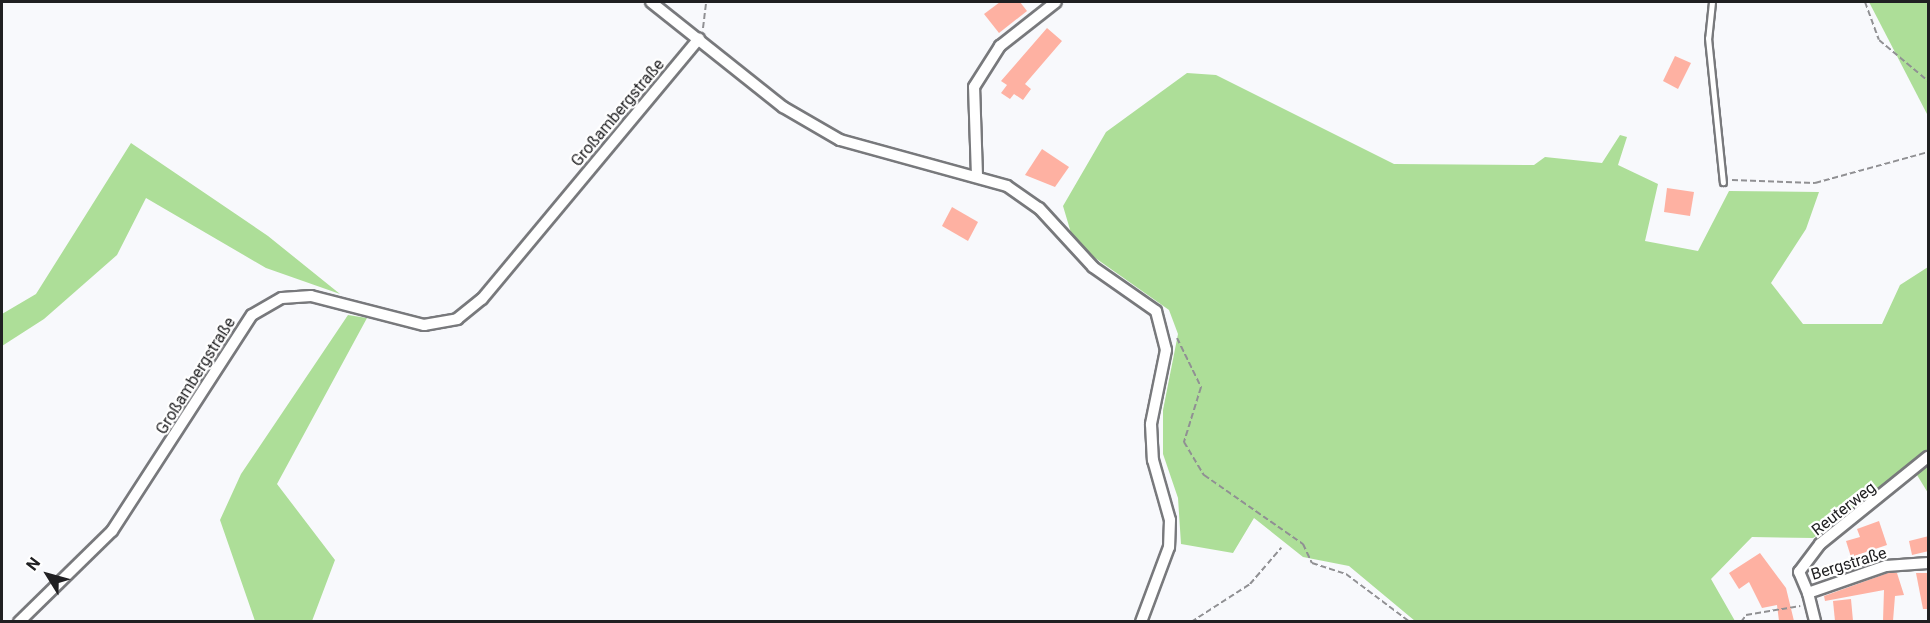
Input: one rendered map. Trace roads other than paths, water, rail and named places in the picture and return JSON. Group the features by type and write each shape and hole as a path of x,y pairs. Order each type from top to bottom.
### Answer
{"street":[{"path":"651,2 783,107 840,140 1007,186 1034,204 1093,267 1156,310 1163,325 1166,350 1151,423 1153,460 1170,520 1169,547 1140,621"},
{"path":"977,176 974,87 1000,46 1056,2"},
{"name":"Großambergstraße","path":"19,621 112,531 252,315 282,298 311,296 424,325 457,320 482,299 699,39"},
{"name":"Reuterweg","path":"1808,599 1799,572 1820,544 1929,457"},
{"name":"Bergstraße","path":"1815,621 1808,599 1886,566 1929,564"}],"lane":[{"path":"1712,2 1708,38 1723,182"}]}
